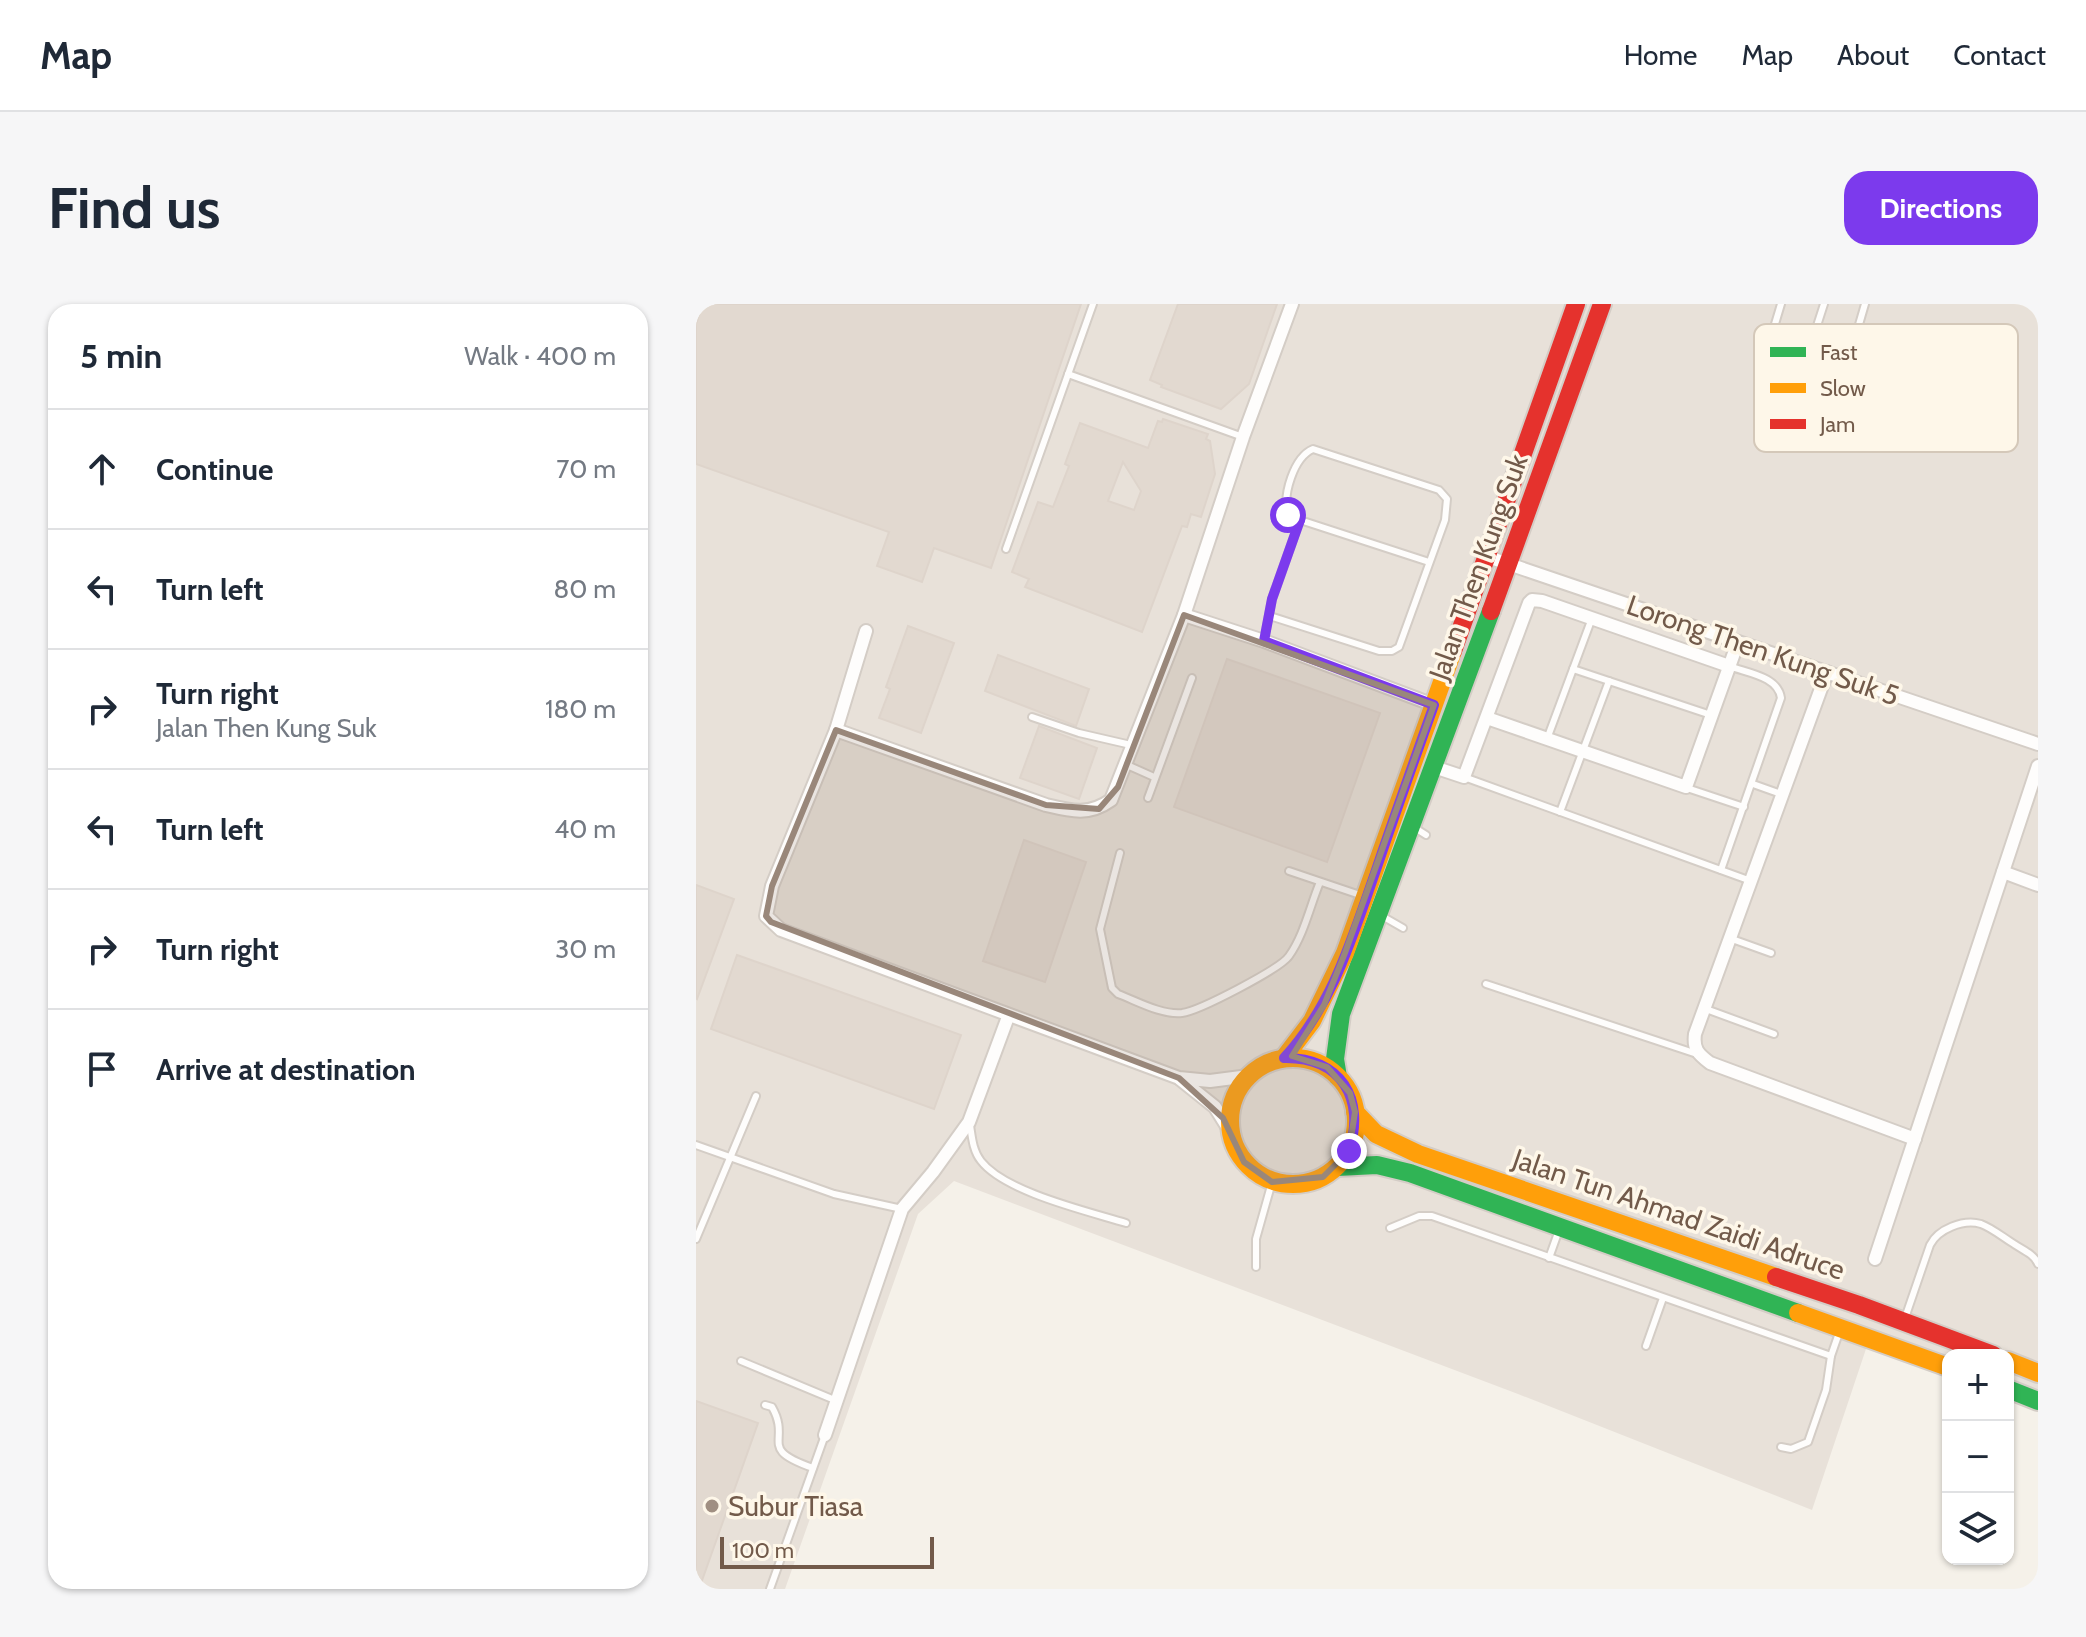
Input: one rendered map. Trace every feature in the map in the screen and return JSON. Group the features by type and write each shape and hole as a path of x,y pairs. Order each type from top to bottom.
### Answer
{"street":[{"path":"836,730 1046,805 1079,813 1099,809 1111,800 1135,746 1184,615 1243,437 1292,304"},
{"name":"Jalan Then Kung Suk","path":"1284,1058 1304,1036 1324,1005 1366,897 1576,304"},
{"name":"Jalan Then Kung Suk","path":"1338,1077 1335,1059 1341,1014 1379,915 1419,830 1434,767 1602,304"},
{"name":"Lorong Then Kung Suk 5","path":"1488,557 2038,744"},
{"path":"1434,767 1464,777 1532,600 1729,666"},
{"path":"1632,633 1642,609"},
{"path":"1184,615 1264,641 1434,705"},
{"path":"866,631 836,730 772,886 766,916 781,930 1008,1017 1179,1078 1210,1081 1249,1076"},
{"path":"1487,718 1686,787 1738,642"},
{"path":"1827,672 1753,882 1695,1034 1694,1044 1697,1054 1710,1063 1915,1139"},
{"path":"1875,1259 2038,766"},
{"path":"2003,872 2038,885"},
{"path":"825,1435 902,1209 969,1122 1008,1017"},
{"path":"1179,1078 1215,1107 1244,1162 1272,1182 1290,1185 1307,1183 1337,1167 1349,1151 1355,1112 1350,1093 1338,1077 1313,1061 1284,1058 1265,1064 1249,1076 1237,1092 1230,1111 1230,1131"},
{"name":"Jalan Tun Ahmad Zaidi Adruce","path":"1355,1112 1376,1134 1418,1154 1977,1349"},
{"name":"Jalan Tun Ahmad Zaidi Adruce","path":"1337,1167 1368,1164 1399,1170 1942,1365"},
{"path":"2014,1363 2038,1373"},
{"path":"2014,1391 2038,1401"}],"lane":[{"path":"1006,549 1093,304"},
{"path":"1775,324 1781,304"},
{"path":"1818,324 1824,304"},
{"path":"1859,324 1865,304"},
{"path":"1068,374 1243,437"},
{"path":"1270,616 1379,651 1392,651 1402,642 1448,506 1445,494 1327,451 1313,449 1300,458 1284,503 1288,515 1429,562"},
{"path":"1264,641 1272,599 1300,520"},
{"path":"1547,739 1592,618"},
{"path":"1721,870 1781,705 1781,691 1769,680 1729,666"},
{"path":"1573,669 1711,715"},
{"path":"1148,798 1192,678"},
{"path":"1560,812 1609,681"},
{"path":"1032,717 1079,733 1135,746"},
{"path":"1127,765 1154,777"},
{"path":"1464,777 1753,882"},
{"path":"1753,784 1784,795"},
{"path":"1686,787 1744,807"},
{"path":"1120,853 1100,929 1112,988 1118,994 1168,1012 1186,1013 1275,970 1288,958 1296,944 1320,882"},
{"path":"1289,871 1366,897"},
{"path":"1379,915 1403,928"},
{"path":"1732,939 1771,953"},
{"path":"1486,984 1697,1054"},
{"path":"1706,1009 1774,1034"},
{"path":"696,1239 756,1096"},
{"path":"969,1122 974,1150 980,1160 1005,1181 1126,1223"},
{"path":"696,1145 834,1194 902,1209"},
{"path":"1256,1267 1256,1239 1272,1182"},
{"path":"1390,1228 1419,1216 1432,1216 1831,1356"},
{"path":"1904,1321 1930,1245 1937,1234 1947,1229 1961,1224 1979,1224 2037,1260"},
{"path":"1549,1258 1561,1227"},
{"path":"1646,1346 1663,1298"},
{"path":"1781,1447 1801,1448 1808,1442 1826,1390 1831,1356 1841,1326"},
{"path":"741,1361 837,1401"},
{"path":"765,1405 772,1407 776,1414 779,1446 787,1458 813,1468"},
{"path":"770,1589 825,1435"}],"highlighted area":[{"path":"1184,615 1434,705 1324,1005 1292,1056 1327,1067 1350,1093 1355,1112 1349,1151 1323,1177 1272,1182 1244,1162 1223,1118 1179,1078 771,922 766,916 772,886 836,730 1046,805 1099,809 1118,787"}],"shaded area":[{"path":"696,304 2038,304 2038,1400 2014,1390 2014,1349 1942,1349 1942,1362 1871,1334 1812,1510 1518,1394 954,1181 918,1214 785,1589 696,1589"}],"building":[{"path":"703,304 1081,304 991,568 934,548 922,582 877,566 889,532 696,464 696,324"},
{"path":"1178,304 1277,304 1249,384 1221,409 1150,380"},
{"path":"1163,419 1208,434 1206,439 1210,441 1215,474 1201,517 1191,514 1187,527 1182,526 1142,632 1025,587 1029,579 1012,572 1038,502 1053,507 1069,466 1065,464 1080,423 1148,448 1158,421 1162,422","holes":["1123,462 1141,491 1134,510 1108,501"]},
{"path":"908,626 954,643 921,733 879,718 890,689 886,687"},
{"path":"998,655 1089,689 1076,726 985,691"},
{"path":"1227,659 1380,713 1327,862 1174,807"},
{"path":"1039,726 1097,748 1079,799 1020,778"},
{"path":"1024,840 1086,862 1045,982 983,961"},
{"path":"696,885 734,899 697,999 696,998"},
{"path":"737,955 961,1035 934,1109 711,1029"},
{"name":"Subur Tiasa","path":"696,1401 758,1423 699,1589 696,1589"}],"traffic: fast":[{"path":"1338,1077 1335,1059 1341,1014 1491,611"},
{"path":"1337,1167 1377,1165 1410,1173 1798,1313"},
{"path":"2014,1391 2038,1401"}],"traffic: slow":[{"path":"1284,1058 1312,1021 1345,953 1453,651"},
{"path":"1293,1058 1317,1063 1338,1076 1351,1097 1356,1121 1351,1145 1338,1166 1317,1179 1293,1184 1269,1179 1248,1166 1235,1145 1230,1121 1235,1097 1248,1076 1269,1063 1293,1058"},
{"path":"1355,1112 1376,1134 1418,1154 1776,1277"},
{"path":"1798,1313 1942,1365"},
{"path":"2014,1363 2038,1373"}],"traffic: jam":[{"path":"1453,651 1576,304"},
{"path":"1491,611 1602,304"},
{"path":"1776,1277 1977,1349"}],"place":[{"name":"Subur Tiasa","path":"712,1506"}],"route":[{"path":"1288,515 1300,520 1272,599 1264,641 1434,705 1324,1005 1304,1036 1284,1058 1299,1058 1327,1067 1350,1093 1355,1112 1355,1132 1349,1151"}]}
